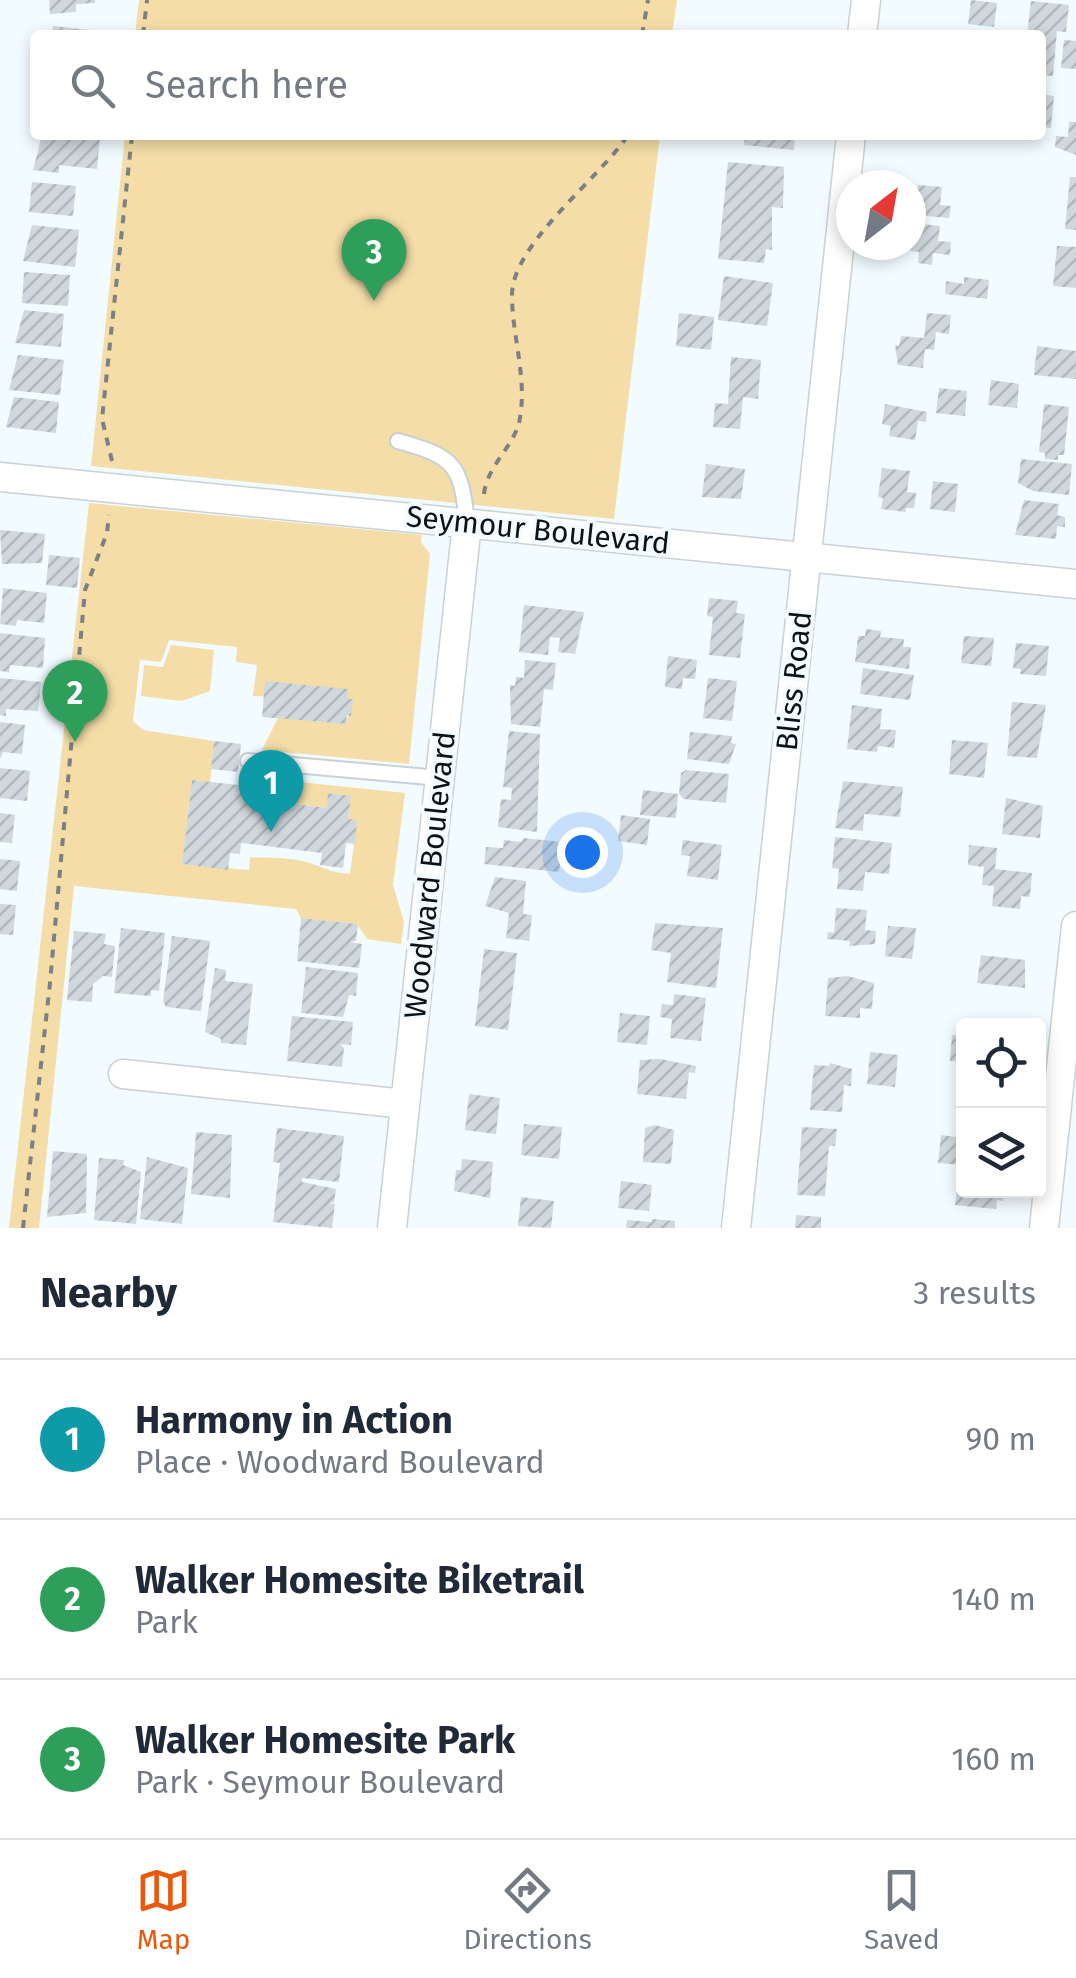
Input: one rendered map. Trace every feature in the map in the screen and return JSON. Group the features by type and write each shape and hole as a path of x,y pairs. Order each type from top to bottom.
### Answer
{"street":[{"path":"863,30 866,0"},
{"name":"Bliss Road","path":"736,1228 850,140"},
{"name":"Seymour Boulevard","path":"0,477 475,516 807,557 1076,584"},
{"name":"Woodward Boulevard","path":"392,1228 440,778 475,516"},
{"path":"1044,1228 1076,926"},
{"path":"122,1074 405,1104"}],"lane":[{"path":"398,441 442,454 462,477 475,516"},
{"path":"248,761 440,778"}],"path":[{"path":"144,30 147,0"},
{"path":"643,30 648,0"},
{"path":"112,473 102,419 131,140"},
{"path":"475,516 486,482 520,422 521,355 512,294 516,270 527,251 607,166 625,140"},
{"path":"23,1228 50,982 85,590 107,532 110,504"}],"shaded area":[{"path":"139,0 677,0 673,30 136,30"},
{"path":"124,140 659,140 614,519 91,466"},
{"path":"89,503 422,535 421,542 430,554 409,764 262,750 278,718 346,724 353,700 253,696 257,665 236,662 237,647 169,640 161,662 140,660 133,721 143,730 214,741 210,782 192,780 182,864 249,870 250,857 283,858 350,874 357,821 348,819 350,796 329,793 327,808 257,799 261,778 405,793 393,885 404,922 401,944 367,939 357,924 301,918 296,909 74,886 39,1228 9,1228"},
{"path":"171,645 214,650 210,691 182,701 141,696 144,665 163,667"}],"building":[{"path":"49,0 95,3 76,4 76,12 50,14"},
{"path":"971,0 997,3 994,27 968,24"},
{"path":"1031,1 1069,5 1066,32 1057,31 1053,76 1046,75 1046,30 1028,30"},
{"path":"53,26 90,30 53,30"},
{"path":"1064,40 1076,41 1076,69 1061,68"},
{"path":"1046,95 1054,96 1051,128 1046,128"},
{"path":"1069,122 1076,122 1076,155 1055,147 1056,136 1068,137"},
{"path":"41,140 100,140 97,169 59,165 59,173 33,170"},
{"path":"744,140 795,140 794,150 744,145"},
{"path":"728,162 784,167 783,208 772,207 772,250 766,249 764,263 718,259"},
{"path":"1070,177 1076,177 1076,230 1065,229"},
{"path":"32,182 76,186 73,216 29,212"},
{"path":"926,186 942,187 940,205 951,206 949,218 926,216"},
{"path":"926,224 940,226 938,241 951,242 950,255 933,253 932,265 918,263 926,260"},
{"path":"32,225 79,230 75,267 23,261"},
{"path":"1057,246 1076,247 1076,288 1053,286"},
{"path":"24,272 70,275 68,306 22,303"},
{"path":"724,276 773,283 767,326 718,320"},
{"path":"964,277 989,280 987,299 945,294 946,281 964,284"},
{"path":"24,310 64,314 61,347 15,343"},
{"path":"679,313 714,317 711,350 676,346"},
{"path":"927,313 951,315 949,334 936,332 934,350 925,349 923,368 898,365 895,345 899,346 901,336 924,338"},
{"path":"1037,346 1076,351 1076,379 1034,375"},
{"path":"18,355 64,360 60,395 9,390"},
{"path":"731,357 761,360 758,399 743,397 740,429 713,427 715,403 728,404"},
{"path":"991,380 1019,384 1017,408 988,405"},
{"path":"939,388 967,391 965,416 936,413"},
{"path":"14,397 59,402 56,433 6,427"},
{"path":"885,404 927,412 926,422 918,421 915,440 889,436 891,426 882,424"},
{"path":"1044,404 1069,407 1064,455 1058,455 1058,460 1045,459 1045,453 1039,452"},
{"path":"1021,459 1072,464 1069,495 1033,491 1018,483"},
{"path":"706,464 745,469 741,499 702,497"},
{"path":"882,468 910,471 907,492 916,493 914,508 906,508 906,512 881,509 883,498 878,497"},
{"path":"933,481 958,484 955,512 930,509"},
{"path":"1024,500 1059,504 1057,515 1065,517 1065,527 1057,526 1056,539 1015,535"},
{"path":"0,530 45,534 42,563 2,564"},
{"path":"49,555 80,558 77,588 46,585"},
{"path":"3,588 47,593 44,623 17,620 16,626 0,624"},
{"path":"709,598 738,601 736,613 745,614 740,658 709,655 713,617 707,616"},
{"path":"524,605 584,612 575,654 558,652 560,638 550,637 548,655 519,652"},
{"path":"866,629 881,631 880,637 904,639 903,647 911,647 909,669 855,662 858,636 865,636"},
{"path":"0,633 45,638 43,668 10,665 9,672 0,671"},
{"path":"964,636 994,638 991,666 961,663"},
{"path":"1016,643 1049,646 1046,676 1020,674 1021,669 1013,668"},
{"path":"668,656 697,660 695,679 683,678 682,689 665,687"},
{"path":"525,660 556,663 553,690 544,689 540,727 511,724 510,685 515,686 516,677 524,678"},
{"path":"863,668 914,675 910,700 860,694"},
{"path":"0,678 41,682 38,711 6,709 6,716 0,715"},
{"path":"708,678 737,681 732,721 703,718"},
{"path":"265,681 348,689 347,699 353,699 351,716 347,715 346,724 262,717"},
{"path":"1012,702 1046,705 1037,758 1007,756"},
{"path":"852,705 882,709 880,729 896,730 894,748 878,746 877,752 847,749"},
{"path":"0,722 25,725 22,754 3,752 0,759"},
{"path":"509,731 540,734 537,832 498,827 501,799 511,800 512,788 503,787"},
{"path":"690,732 732,736 731,743 736,744 729,764 687,759"},
{"path":"952,740 988,743 984,778 949,774"},
{"path":"214,741 241,744 238,772 211,769"},
{"path":"0,768 30,771 27,801 0,798"},
{"path":"686,770 729,774 726,803 684,799 679,794 681,773"},
{"path":"192,780 247,786 246,798 327,808 328,793 351,796 348,819 357,820 355,844 346,843 343,868 320,865 322,853 241,843 240,854 230,853 228,870 182,864"},
{"path":"843,781 903,787 900,817 864,814 863,831 835,828"},
{"path":"643,790 678,794 676,818 640,815"},
{"path":"1006,798 1043,806 1040,838 1002,834"},
{"path":"0,813 15,815 12,843 0,842"},
{"path":"621,815 650,819 647,845 618,841"},
{"path":"835,837 892,843 889,874 865,872 863,891 837,889 839,869 832,868"},
{"path":"523,838 562,842 559,872 484,864 486,847 503,848 504,840 522,842"},
{"path":"683,840 722,845 718,880 687,876 690,856 681,855"},
{"path":"969,845 997,848 995,869 1032,873 1030,897 1021,896 1020,909 992,906 994,886 982,885 984,867 968,865"},
{"path":"0,859 20,861 17,891 0,889"},
{"path":"495,877 526,881 523,914 532,915 529,941 506,938 509,913 485,906"},
{"path":"0,904 16,905 13,935 0,934"},
{"path":"836,908 867,910 865,930 876,931 875,944 849,946 850,941 827,939 828,932 834,933"},
{"path":"301,918 358,924 356,941 349,942 362,944 359,968 297,961"},
{"path":"655,923 723,928 716,988 667,982 671,953 651,950"},
{"path":"888,926 916,928 912,959 885,956"},
{"path":"121,928 165,933 159,991 151,990 151,996 114,993"},
{"path":"74,931 106,934 104,944 115,946 112,977 103,976 93,984 92,1002 67,1000"},
{"path":"172,936 210,941 201,1011 166,1007 163,1001"},
{"path":"484,949 517,953 508,1030 475,1026"},
{"path":"981,955 1025,960 1025,988 977,983"},
{"path":"306,967 358,973 356,996 349,995 343,1017 301,1013"},
{"path":"215,968 226,970 225,981 253,984 246,1045 221,1043 221,1039 205,1032"},
{"path":"848,976 874,983 872,1009 860,1008 860,1018 825,1016 828,978"},
{"path":"674,994 706,998 701,1041 670,1038 672,1019 660,1017 662,1004 673,1005"},
{"path":"620,1013 650,1016 647,1045 617,1042"},
{"path":"292,1016 353,1022 351,1045 340,1044 344,1048 342,1067 287,1061"},
{"path":"952,1035 956,1035 956,1061 950,1061"},
{"path":"870,1052 898,1055 895,1087 867,1084"},
{"path":"660,1059 696,1066 695,1073 689,1072 686,1099 637,1094 640,1060"},
{"path":"830,1063 852,1069 851,1086 844,1085 842,1112 810,1110 814,1065"},
{"path":"469,1094 500,1098 496,1134 465,1130"},
{"path":"524,1124 562,1127 559,1159 521,1155"},
{"path":"655,1125 674,1130 671,1164 643,1162 645,1128"},
{"path":"802,1127 837,1129 835,1146 829,1146 825,1196 797,1195"},
{"path":"277,1128 344,1136 339,1182 302,1178 302,1182 336,1189 334,1202 329,1203 335,1204 332,1228 273,1222 280,1163 273,1162"},
{"path":"196,1132 232,1135 230,1198 191,1194"},
{"path":"941,1135 956,1137 956,1164 938,1163"},
{"path":"53,1151 87,1154 86,1213 47,1217"},
{"path":"147,1157 188,1168 182,1224 140,1219"},
{"path":"99,1158 124,1160 123,1165 141,1172 136,1224 94,1220"},
{"path":"462,1159 493,1162 490,1198 454,1191 456,1170 461,1170"},
{"path":"621,1181 652,1185 649,1211 618,1208"},
{"path":"521,1197 554,1201 551,1228 518,1226"},
{"path":"956,1198 1003,1198 997,1200 996,1209 955,1205"},
{"path":"796,1215 821,1217 821,1228 795,1228"},
{"path":"627,1220 675,1221 675,1228 626,1228"}],"place":[{"name":"Walker Homesite Park","path":"374,301"},
{"name":"Walker Homesite Biketrail","path":"75,742"},
{"name":"Harmony in Action","path":"271,832"}]}
